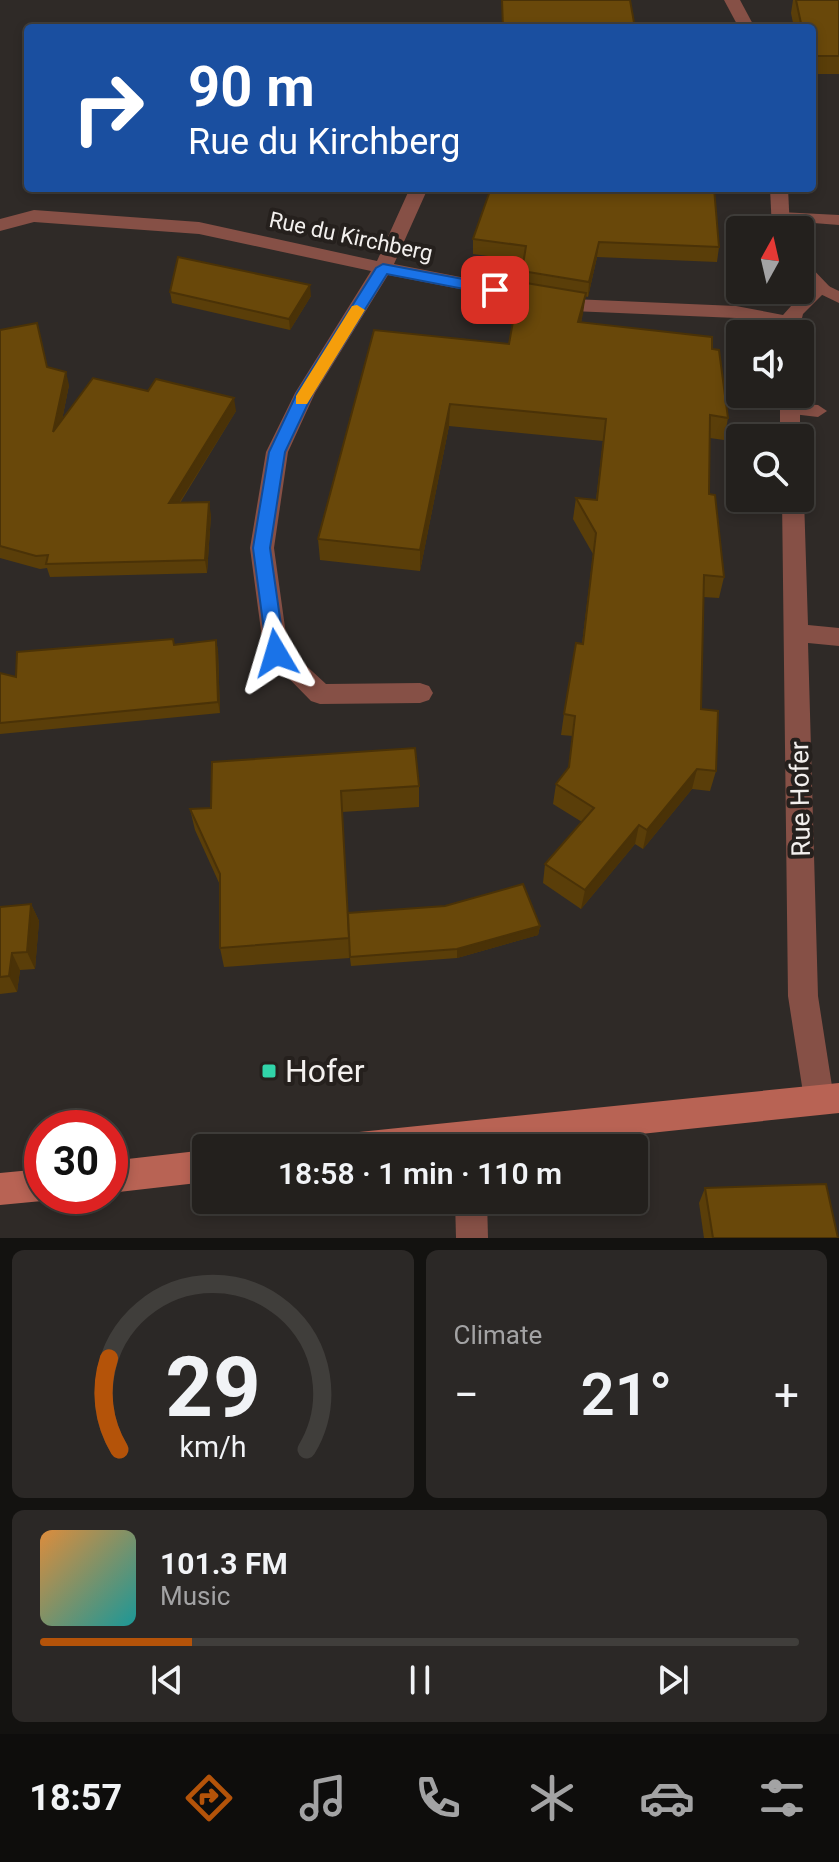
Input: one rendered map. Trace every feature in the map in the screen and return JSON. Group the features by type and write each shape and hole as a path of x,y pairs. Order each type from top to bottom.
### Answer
{"main road":[{"path":"534,1134 829,1098"},
{"path":"128,1175 192,1168"},
{"path":"0,1189 24,1187"}],"street":[{"path":"732,0 746,24"},
{"path":"417,192 383,268 305,393 277,452 262,548 276,653 320,694 420,693"},
{"path":"779,192 781,216"},
{"name":"Rue du Kirchberg","path":"0,225 34,216 199,228 572,305 736,312 762,320"},
{"path":"792,320 802,301 829,285"},
{"name":"Rue Hofer","path":"793,512 803,996 829,1098"},
{"path":"797,633 839,637"},
{"path":"471,1214 472,1238"}],"lane":[{"path":"814,222 839,220"},
{"path":"829,285 839,298"},
{"path":"809,408 818,411"}],"building":[{"path":"502,0 630,0 634,24 503,24"},
{"path":"796,0 839,0 839,56 816,56 816,24 801,24"},
{"path":"490,192 714,192 719,247 599,242 589,282 522,271 526,246 473,239"},
{"path":"178,257 310,285 289,319 170,292"},
{"path":"520,282 586,293 578,322 712,337 712,349 719,350 728,418 710,415 709,494 715,495 724,577 704,575 701,709 718,711 716,771 697,769 647,830 639,825 585,890 545,864 594,808 556,784 569,767 575,716 564,714 576,643 583,644 596,533 576,498 597,500 606,419 450,404 420,550 318,539 374,330 509,344"},
{"path":"37,323 47,367 66,372 53,432 93,378 148,391 156,379 234,398 169,503 209,502 205,560 46,564 48,555 36,556 0,546 0,330"},
{"path":"173,639 174,645 216,640 218,702 0,723 0,673 16,677 17,652"},
{"path":"415,748 419,786 341,791 349,938 220,948 220,874 190,809 211,808 212,762"},
{"path":"523,884 540,926 457,949 350,957 348,913 445,906"},
{"path":"31,904 27,952 12,953 9,976 0,977 0,907"},
{"path":"826,1184 838,1238 713,1238 705,1188"}],"slow traffic":[{"path":"302,400 357,310"}],"place":[{"name":"Hofer","path":"269,1071"}],"route":[{"path":"276,653 262,548 277,452 305,393 383,268 495,290"}]}
